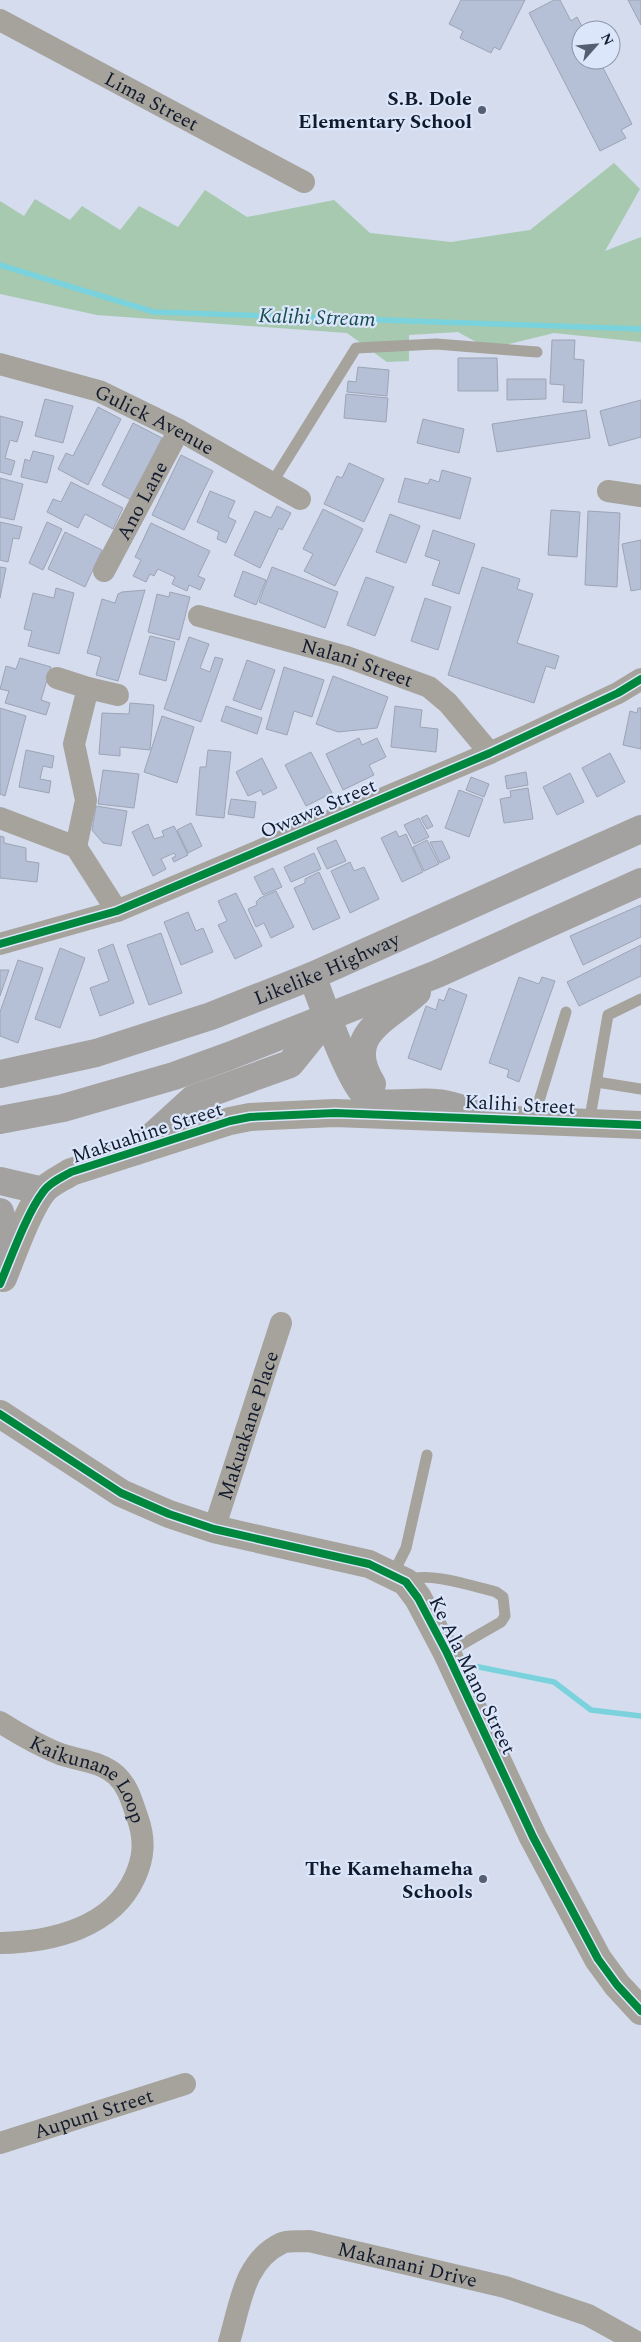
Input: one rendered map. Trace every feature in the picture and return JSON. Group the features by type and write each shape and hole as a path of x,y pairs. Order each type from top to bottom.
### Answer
{"highway":[{"name":"Likelike Highway","path":"0,1074 96,1053 211,1016 312,976 641,829"},
{"path":"0,1120 63,1108 174,1076 437,974 641,882"},
{"path":"437,974 401,1007 388,1013 376,1023 364,1041 361,1060 364,1071 373,1085 436,1103 455,1106 483,1118"},
{"path":"312,976 349,1069 358,1087 365,1095 374,1102 436,1103"},
{"path":"136,1151 193,1100 290,1064 329,1016"},
{"path":"0,1181 43,1191"},
{"path":"0,1212 4,1226 2,1279"}],"street":[{"name":"Lima Street","path":"0,20 304,182"},
{"name":"Gulick Avenue","path":"0,364 99,391 179,430 300,499"},
{"name":"Ano Lane","path":"104,571 179,430"},
{"path":"608,491 641,496"},
{"name":"Nalani Street","path":"199,616 347,656 429,687 448,703 490,753"},
{"path":"57,678 118,695"},
{"name":"Owawa Street","path":"0,944 117,911 490,753 618,693 641,680"},
{"path":"76,847 86,800 74,744 88,688"},
{"path":"0,818 76,847 117,911"},
{"name":"Makuahine Street","path":"2,1279 43,1191 56,1180 72,1172 211,1126 250,1118 335,1114 397,1115"},
{"name":"Kalihi Street","path":"397,1115 641,1125"},
{"name":"Makuakane Place","path":"214,1530 281,1323"},
{"path":"0,1414 121,1493 169,1514 214,1530 369,1564 399,1578"},
{"path":"0,1438 30,1434"},
{"name":"Ke Ala Mano Street","path":"399,1578 418,1598 447,1653 533,1837 598,1959 617,1985 641,2011"},
{"name":"Kaikunane Loop","path":"0,1722 61,1754 102,1765 115,1774 124,1783 132,1799 143,1834 140,1866 126,1894 107,1915 69,1933 0,1943"},
{"name":"Aupuni Street","path":"0,2143 185,2084"},
{"name":"Makanani Drive","path":"229,2342 242,2292 258,2261 282,2242 308,2241 505,2287 588,2315 638,2342"}],"lane":[{"path":"272,483 356,348 436,344 537,352"},
{"path":"589,1123 608,1015 641,999"},
{"path":"533,1121 566,1012"},
{"path":"597,1082 641,1089"},
{"path":"427,1455 399,1578 435,1579 496,1592 503,1597 505,1616 501,1622 447,1653"}],"green space":[{"path":"614,163 640,189 605,251 641,237 641,342 554,333 489,349 458,332 409,335 409,361 387,362 347,333 97,315 0,294 0,201 24,216 35,199 70,220 82,206 120,230 139,206 178,227 205,190 247,217 334,200 370,233 451,242 530,230"}],"building":[{"path":"461,0 525,0 500,50 494,47 491,53 460,38 463,31 449,24"},
{"path":"554,0 560,0 571,21 571,70 604,70 632,124 621,130 626,138 600,151 529,13"},
{"path":"628,0 641,0 641,25"},
{"path":"552,340 575,340 574,359 584,360 582,403 563,402 564,385 550,384"},
{"path":"458,358 497,358 498,391 458,391"},
{"path":"358,367 389,370 387,396 347,392 348,381 356,382"},
{"path":"507,379 546,379 546,399 507,400"},
{"path":"346,394 388,398 386,422 344,418"},
{"path":"45,399 73,406 63,443 35,436"},
{"path":"641,400 641,437 609,446 600,411"},
{"path":"98,407 121,419 88,485 58,469 66,453 73,456"},
{"path":"586,410 590,438 497,452 492,424"},
{"path":"0,416 23,422 17,442 10,440 5,458 15,461 11,475 0,472"},
{"path":"423,419 464,429 459,453 417,443"},
{"path":"133,423 162,438 131,500 102,485"},
{"path":"33,451 54,456 47,483 21,477 25,459 30,461"},
{"path":"181,455 213,471 184,530 152,515"},
{"path":"349,463 384,479 364,522 324,504 337,476 342,478"},
{"path":"442,470 471,478 460,519 398,502 405,478 428,484 430,479 439,482"},
{"path":"0,478 23,484 14,520 0,517"},
{"path":"71,482 123,508 113,529 85,514 78,528 47,512 53,499 61,502"},
{"path":"210,491 235,501 228,517 236,521 226,543 217,539 219,532 197,522"},
{"path":"277,506 291,513 282,530 279,528 260,568 234,555 255,511 271,518"},
{"path":"323,509 363,529 335,586 304,571 313,554 303,549"},
{"path":"551,510 580,512 577,557 548,555"},
{"path":"588,511 620,513 617,587 585,585"},
{"path":"390,514 420,526 406,563 376,552"},
{"path":"0,522 22,527 19,539 13,538 8,562 0,560"},
{"path":"47,522 62,529 43,570 29,563"},
{"path":"151,523 210,551 198,576 205,579 200,590 189,585 187,591 172,584 175,577 158,569 154,576 150,574 146,582 133,576 141,560 135,557"},
{"path":"433,530 475,544 459,594 432,585 440,561 425,556"},
{"path":"65,532 102,550 85,587 48,569"},
{"path":"641,540 641,589 631,591 622,544"},
{"path":"0,567 6,568 0,598"},
{"path":"272,567 338,592 325,628 259,602"},
{"path":"482,567 520,579 517,589 533,594 517,643 559,656 555,669 546,666 534,703 448,675"},
{"path":"243,571 266,580 256,605 234,596"},
{"path":"366,577 394,587 375,636 347,625"},
{"path":"56,588 74,593 59,654 28,646 32,631 24,629 33,593 54,598"},
{"path":"145,590 118,681 96,675 101,657 87,653 102,599 115,603 118,594 122,592"},
{"path":"170,592 190,597 179,640 148,632 157,594 169,597"},
{"path":"425,598 451,607 438,650 411,641"},
{"path":"150,636 175,642 166,681 139,674"},
{"path":"189,637 209,644 200,668 210,672 215,657 223,659 201,722 164,709"},
{"path":"20,658 51,667 41,700 50,703 46,715 5,703 9,691 0,689 6,666 16,669"},
{"path":"247,660 275,670 261,710 233,700"},
{"path":"284,667 324,680 312,717 294,711 287,735 266,729"},
{"path":"333,676 388,697 377,728 338,732 316,724"},
{"path":"130,703 154,705 150,750 120,747 120,756 99,754 102,713 129,714"},
{"path":"226,706 262,718 257,734 221,721"},
{"path":"395,706 422,710 420,727 438,729 436,752 391,747"},
{"path":"0,708 26,716 5,796 0,794"},
{"path":"638,708 641,708 641,749 623,745 630,711 637,713"},
{"path":"162,716 194,727 177,783 144,772"},
{"path":"359,738 362,745 377,738 386,757 369,765 374,775 343,790 326,754"},
{"path":"26,750 54,756 52,768 43,766 40,779 51,781 49,793 19,787"},
{"path":"208,750 231,752 224,818 196,815 200,767 206,767"},
{"path":"311,752 332,793 306,806 285,765"},
{"path":"610,753 625,782 597,797 582,768"},
{"path":"262,758 277,788 263,795 261,790 248,796 236,772"},
{"path":"103,770 139,774 134,808 98,804"},
{"path":"526,772 528,785 507,789 505,776"},
{"path":"570,773 584,802 557,815 543,787"},
{"path":"471,777 489,784 484,797 466,790"},
{"path":"528,788 533,819 504,823 500,799 511,797 510,791"},
{"path":"459,790 483,799 469,837 445,828"},
{"path":"231,799 256,802 254,818 228,814"},
{"path":"96,806 127,811 121,846 103,843 92,830"},
{"path":"427,815 433,826 427,829 421,818"},
{"path":"419,818 429,837 414,844 404,825"},
{"path":"191,823 202,846 188,853 177,830"},
{"path":"148,824 154,839 164,836 162,831 174,826 188,855 174,862 172,858 176,856 174,853 161,859 166,869 153,876 132,832"},
{"path":"396,831 399,837 406,834 423,872 402,882 381,838"},
{"path":"0,836 4,837 4,843 26,848 26,861 39,863 37,882 0,878"},
{"path":"336,840 346,861 327,869 317,848"},
{"path":"427,840 439,864 424,871 413,847"},
{"path":"442,841 450,858 440,863 430,842"},
{"path":"314,853 321,869 291,882 284,867"},
{"path":"350,862 354,871 364,867 379,899 350,913 331,871"},
{"path":"273,868 282,887 263,895 254,877"},
{"path":"319,872 340,918 313,930 294,888 305,883 305,879"},
{"path":"276,891 294,927 271,938 264,923 256,927 248,909 257,905 256,902 260,898"},
{"path":"236,893 262,946 235,959 218,925 227,921 218,901"},
{"path":"641,905 641,937 583,965 570,936"},
{"path":"188,912 196,931 203,928 213,952 181,965 164,922"},
{"path":"161,933 182,993 149,1005 127,945"},
{"path":"113,944 134,1003 100,1016 90,988 109,981 98,950"},
{"path":"641,945 641,976 579,1006 567,982"},
{"path":"60,948 85,958 60,1028 35,1019"},
{"path":"18,960 43,968 18,1043 0,1036 0,1012"},
{"path":"0,970 9,970 0,996"},
{"path":"519,977 539,984 542,977 555,981 519,1082 507,1077 509,1070 489,1063"},
{"path":"449,988 467,995 441,1070 408,1058 426,1006 436,1010 439,999 444,1001"}],"waterway":[{"name":"Kalihi Stream","path":"0,265 154,312 641,329"},
{"path":"474,1666 554,1682 591,1710 641,1716"}],"cycle path":[{"path":"0,944 117,911 490,753 618,693 641,679"},
{"path":"0,1284 31,1212 43,1192 52,1183 71,1172 230,1121 250,1117 335,1113 641,1125"},
{"path":"0,1414 121,1493 169,1514 214,1529 369,1564 406,1582 418,1598 447,1653 533,1837 598,1959 617,1985 641,2011"}],"place":[{"name":"S.B. Dole Elementary School","path":"482,110"},
{"name":"The Kamehameha Schools","path":"483,1879"}]}
